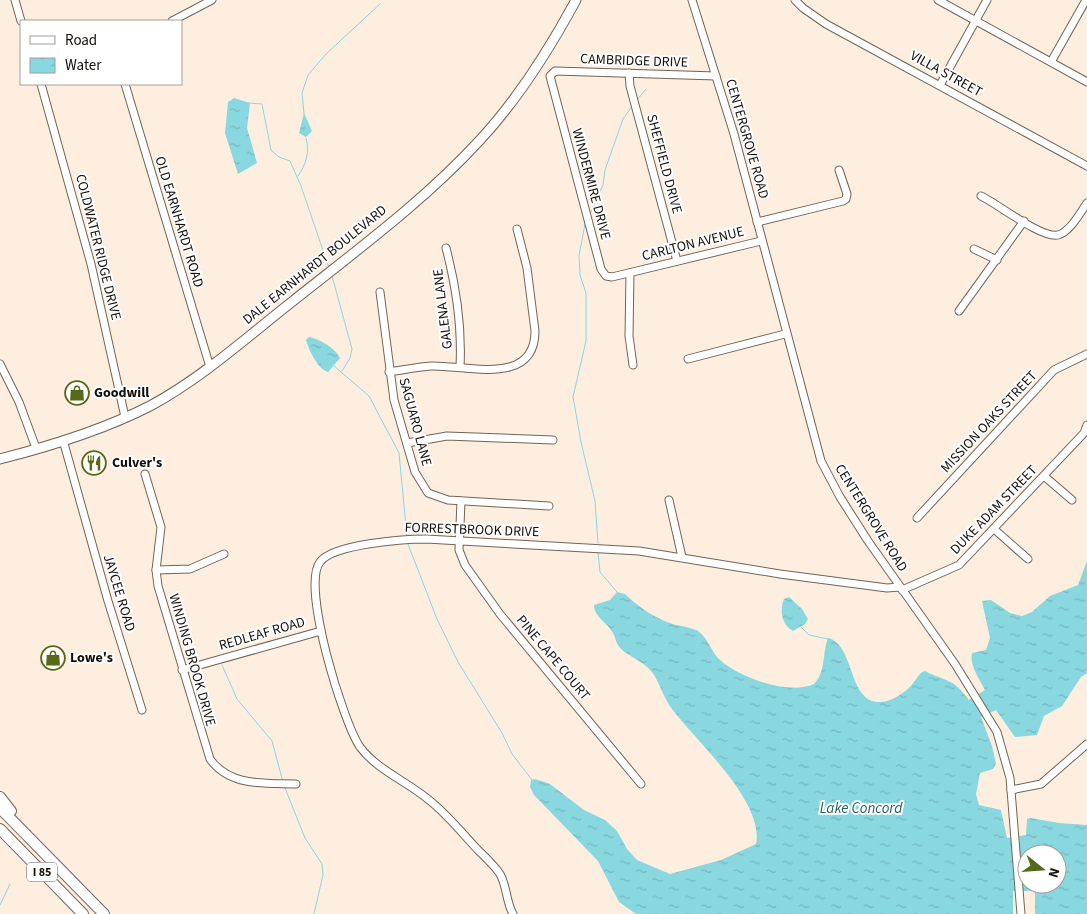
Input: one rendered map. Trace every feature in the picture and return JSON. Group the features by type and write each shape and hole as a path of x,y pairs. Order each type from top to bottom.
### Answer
{"highway":[{"path":"0,797 41,850"},
{"name":"I 85","path":"0,808 104,914"},
{"name":"I 85","path":"0,829 83,914"}],"main road":[{"name":"DALE EARNHARDT BOULEVARD","path":"0,459 63,440 125,417 178,390 210,367 415,203 451,170 509,106 537,67 576,0"}],"street":[{"path":"15,0 22,20"},
{"path":"174,20 212,0"},
{"name":"CENTERGROVE ROAD","path":"692,0 716,76 757,222 785,334 821,461 840,497 954,664 997,732 1008,764 1021,914"},
{"name":"VILLA STREET","path":"795,0 802,8 826,24 1087,166"},
{"path":"938,0 1087,82"},
{"path":"940,85 987,0"},
{"path":"1051,62 1086,0"},
{"name":"CAMBRIDGE DRIVE","path":"552,72 716,76"},
{"name":"WINDERMIRE DRIVE","path":"552,72 551,80 601,269 606,276 612,277 630,273"},
{"name":"SHEFFIELD DRIVE","path":"629,73 630,86 677,261"},
{"name":"COLDWATER RIDGE DRIVE","path":"41,85 91,264 125,417"},
{"name":"OLD EARNHARDT ROAD","path":"125,85 210,367"},
{"name":"CARLTON AVENUE","path":"757,222 844,201 847,194 839,170"},
{"path":"981,196 1049,235 1056,235 1070,226 1087,204"},
{"path":"959,311 1024,222"},
{"path":"389,372 431,366 504,370 517,366 529,356 535,342 527,268 517,228"},
{"name":"CARLTON AVENUE","path":"630,273 761,240"},
{"name":"GALENA LANE","path":"446,248 453,275 461,349 460,367"},
{"path":"974,249 997,260"},
{"path":"630,273 629,336 633,365"},
{"name":"SAGUARO LANE","path":"380,292 394,400 415,472 428,493 437,498 461,501 549,506"},
{"path":"688,360 785,334"},
{"name":"MISSION OAKS STREET","path":"917,518 1054,370 1087,354"},
{"path":"0,364 19,402 36,448"},
{"name":"DUKE ADAM STREET","path":"901,588 959,565 1084,433 1087,425"},
{"path":"407,443 447,436 553,440"},
{"name":"JAYCEE ROAD","path":"63,440 108,601 142,710"},
{"name":"WINDING BROOK DRIVE","path":"145,474 161,528 156,570 165,612 202,738 210,759 217,769 226,776 242,781 296,784"},
{"path":"1044,476 1072,500"},
{"path":"669,500 682,557"},
{"path":"458,541 461,501"},
{"path":"994,530 1028,559"},
{"name":"FORRESTBROOK DRIVE","path":"513,914 502,878 493,866 430,800 370,757 360,746 337,693 321,631 315,584 319,563 325,557 341,550 395,540 605,548 682,557 780,574 887,588 901,588"},
{"name":"PINE CAPE COURT","path":"458,541 461,557 486,597 641,784"},
{"path":"156,570 190,569 224,554"},
{"name":"REDLEAF ROAD","path":"182,670 321,631"},
{"path":"1011,790 1041,784 1087,744"}],"water":[{"path":"234,98 250,103 247,128 257,163 238,174 225,133 228,102"},
{"path":"304,113 312,131 306,137 299,133"},
{"path":"309,337 327,344 340,358 328,372 317,363 312,354 306,340"},
{"name":"Lake Concord","path":"1087,561 1087,673 1081,677 1062,706 1044,716 1037,735 1015,737 996,710 981,717 992,746 996,764 993,769 980,773 976,794 979,805 1001,810 1007,838 1026,835 1027,819 1031,818 1087,825 1087,914 1035,914 1035,894 1067,894 1067,844 1017,844 1017,891 1013,891 1013,914 636,914 619,902 598,861 534,795 530,787 531,780 535,779 550,784 584,810 605,820 617,831 627,849 637,860 670,874 721,860 756,844 756,827 750,810 726,772 672,709 652,672 621,649 611,629 596,613 594,605 610,600 617,592 625,594 644,610 661,620 700,632 717,657 739,673 778,686 791,688 814,684 822,668 828,638 837,643 843,651 857,685 863,694 871,700 882,702 891,700 904,692 925,671 954,684 969,700 985,690 971,658 972,653 986,650 990,638 982,601 991,600 1010,613 1022,616 1032,612 1050,596 1078,585"},
{"path":"789,597 802,609 808,619 805,624 793,631 786,625 782,617 782,604 784,599"}],"waterway":[{"path":"304,114 302,93 308,75 326,54 380,4"},
{"path":"637,100 646,89"},
{"path":"249,103 262,104 271,150 279,157 290,161 301,186 329,268"},
{"path":"590,214 603,185 605,170 623,119 633,105"},
{"path":"298,176 303,167 308,149 306,138"},
{"path":"585,224 579,256 580,275 586,293 586,341 573,397 595,501 598,543"},
{"path":"332,276 352,349 350,358 342,371"},
{"path":"334,366 369,396 399,453 407,537"},
{"path":"408,544 437,619 458,662 502,733 512,754 532,780"},
{"path":"598,552 600,572 617,592"},
{"path":"801,627 809,635 828,639"},
{"path":"222,665 237,699 272,741 283,782"},
{"path":"285,788 305,838 322,864 323,875 314,914"},
{"path":"0,905 10,884"}],"place":[{"name":"Goodwill","path":"77,393"},
{"name":"Culver's","path":"94,463"},
{"name":"Lowe's","path":"53,658"}]}
